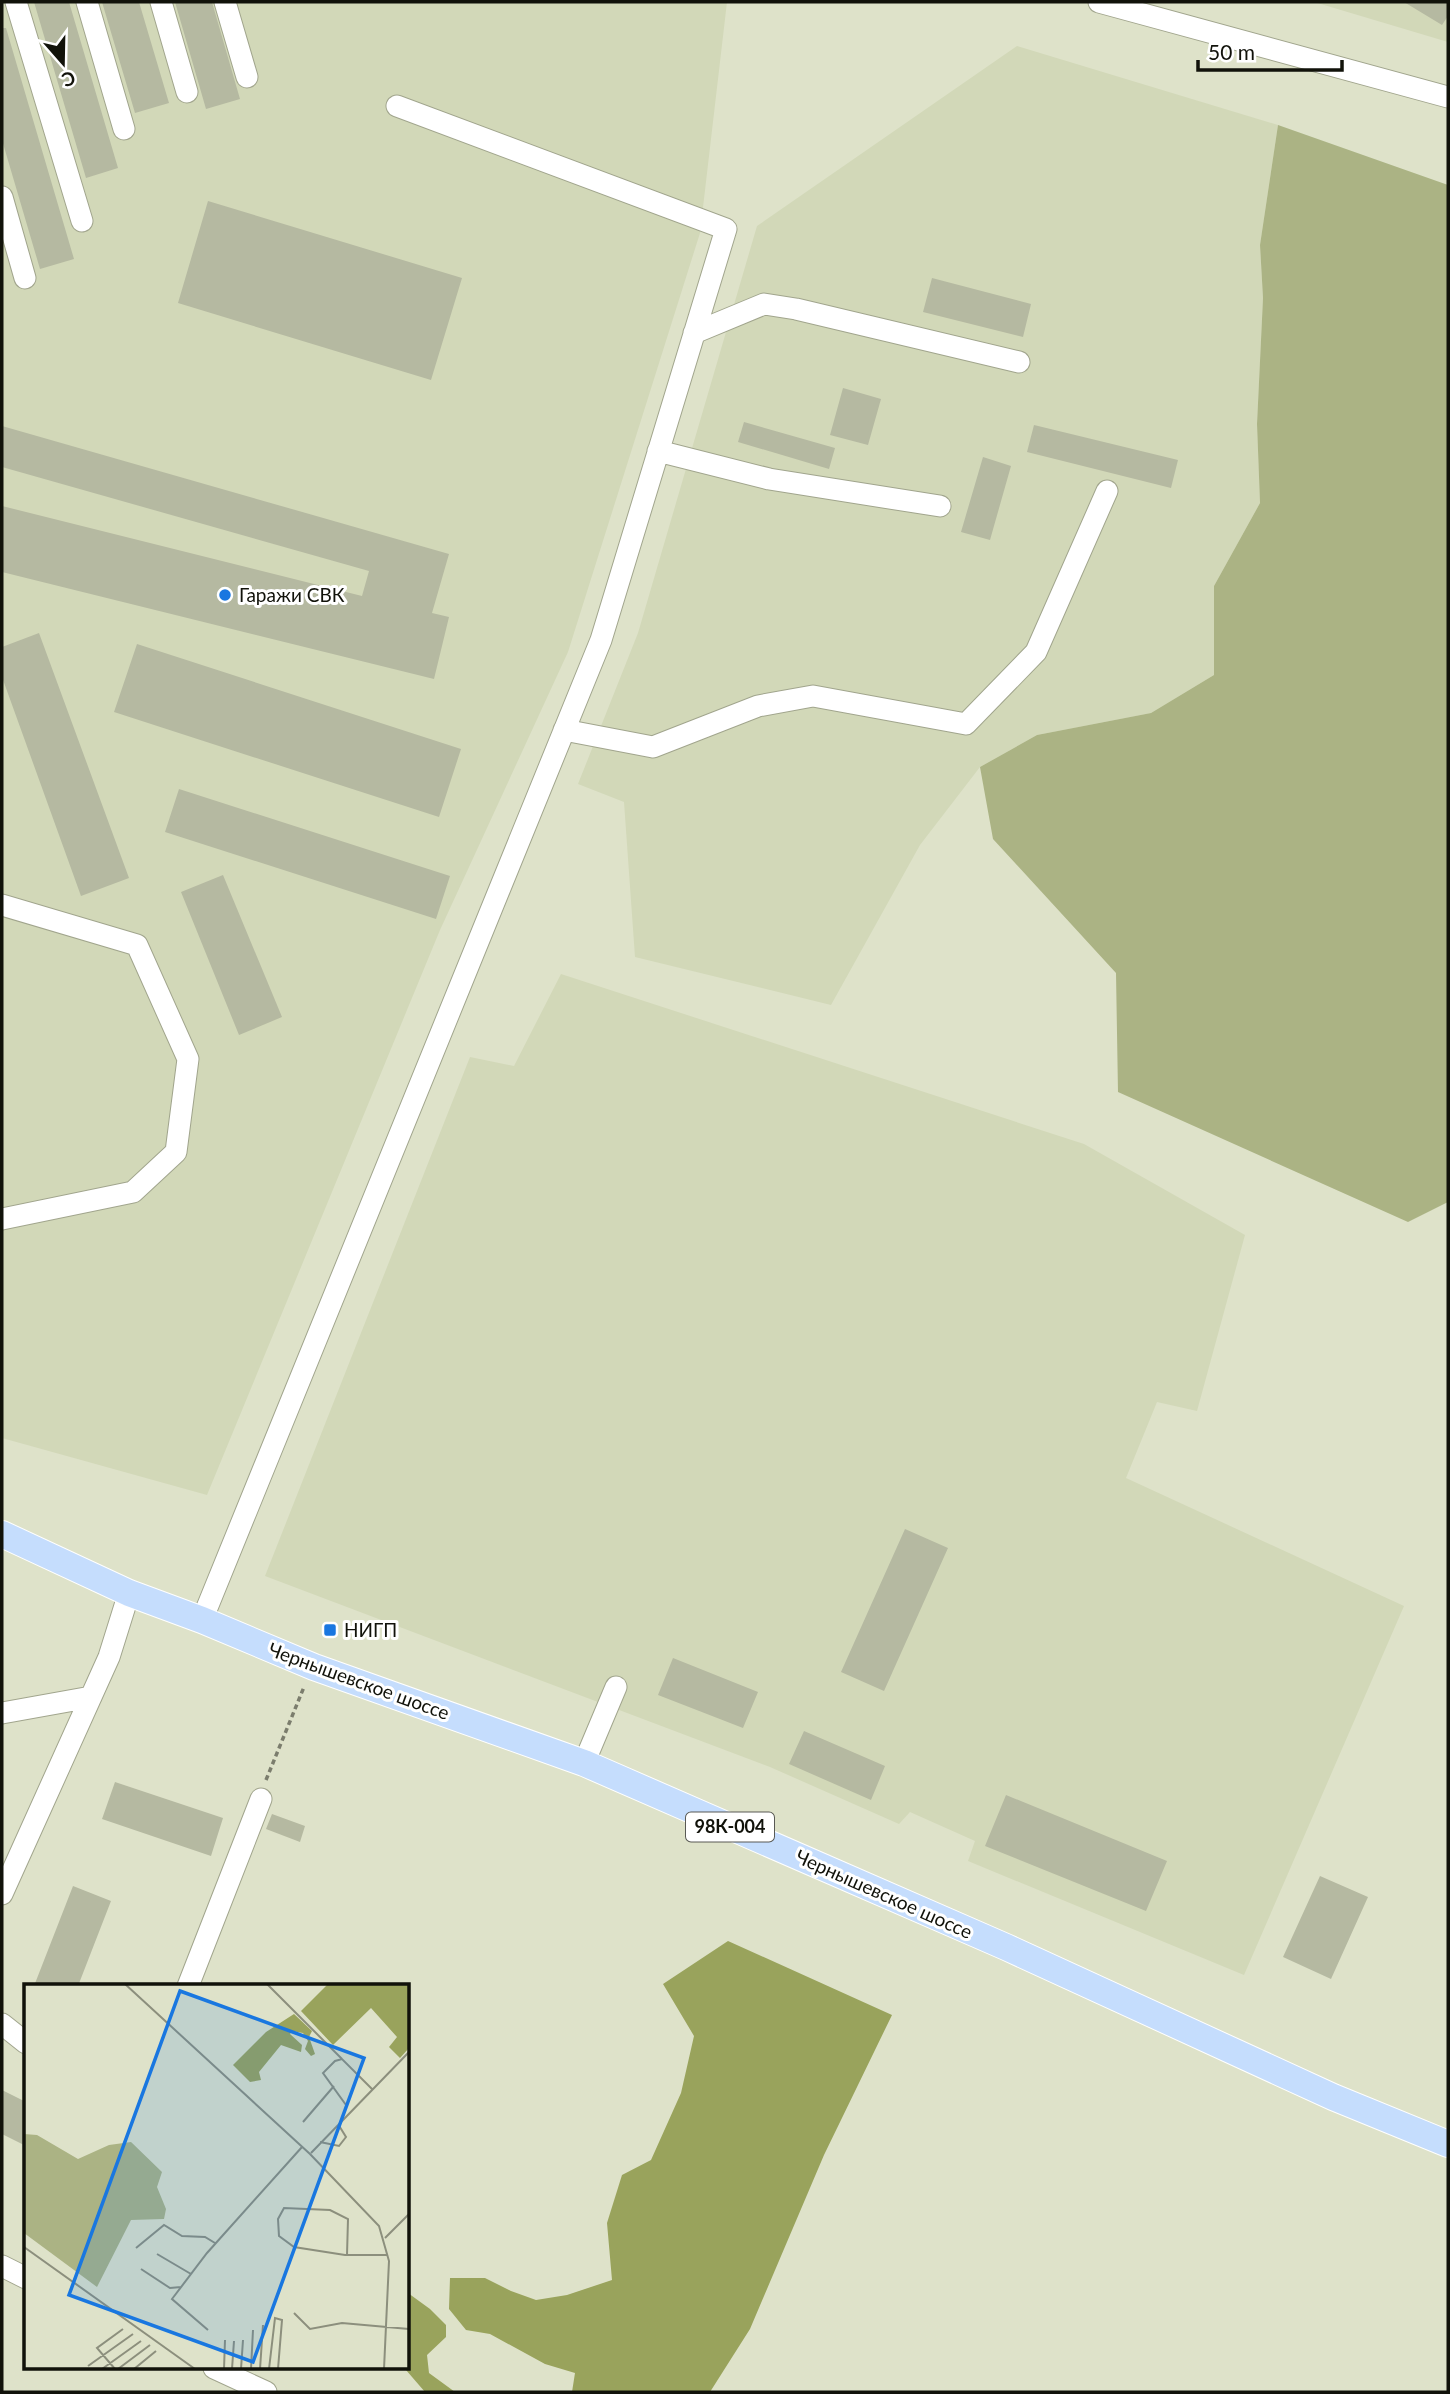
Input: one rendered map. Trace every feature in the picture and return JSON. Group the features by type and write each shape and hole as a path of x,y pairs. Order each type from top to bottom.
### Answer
{"main road":[{"name":"Чернышевское шоссе","path":"2,1534 129,1593 314,1667 584,1763 1006,1947 1332,2097 1448,2144"}],"street":[{"path":"16,2 82,221"},
{"path":"87,2 124,129"},
{"path":"161,2 187,92"},
{"path":"225,2 247,77"},
{"path":"1099,2 1448,97"},
{"path":"202,1620 601,640 726,229 397,106"},
{"path":"2,197 25,278"},
{"path":"694,333 764,304 796,309 1019,362"},
{"path":"658,452 769,479 940,506"},
{"path":"564,730 653,747 758,706 813,696 966,724 1037,652 1107,491"},
{"path":"2,905 137,945 188,1059 176,1152 133,1192 2,1219"},
{"path":"2,1894 7,1871 110,1657 129,1593"},
{"path":"584,1763 616,1687"},
{"path":"2,1713 91,1697"},
{"path":"189,1984 261,1800"},
{"path":"2,2024 24,2041"},
{"path":"2,2266 24,2277"},
{"path":"218,2370 266,2392"}],"path":[{"path":"268,1773 293,1711"}],"shaded area":[{"path":"2,2 727,2 700,233 568,652 440,930 207,1495 2,1438"},
{"path":"1314,2 1448,2 1448,42"},
{"path":"1017,46 1278,125 1260,245 1263,298 1257,424 1260,503 1214,586 1214,675 1151,713 1037,735 980,767 920,845 831,1005 635,957 624,802 578,784 638,633 757,226"},
{"path":"1278,125 1448,185 1448,1202 1408,1222 1118,1092 1116,973 993,839 980,767 1037,735 1151,713 1214,675 1214,586 1260,503 1257,424 1263,298 1260,245"},
{"path":"561,974 1084,1144 1245,1235 1197,1411 1157,1402 1126,1478 1404,1606 1244,1975 968,1861 975,1841 910,1812 899,1824 770,1767 265,1576 470,1057 514,1066"}],"green space":[{"path":"728,1941 892,2015 824,2155 750,2329 710,2392 572,2392 575,2373 545,2364 490,2334 466,2330 449,2309 450,2278 485,2278 536,2300 567,2295 612,2280 607,2223 622,2175 651,2160 681,2093 694,2036 663,1984"},
{"path":"410,2294 446,2325 446,2337 427,2355 429,2373 455,2392 425,2392 406,2370 410,2370"}],"building":[{"path":"34,2 69,2 118,168 86,178"},
{"path":"102,2 139,2 169,103 135,113"},
{"path":"175,2 212,2 240,99 206,109"},
{"path":"1404,2 1448,2 1448,16 1442,25"},
{"path":"2,28 6,28 74,259 40,269 2,140"},
{"path":"208,201 462,278 431,380 178,303"},
{"path":"932,278 1031,304 1023,337 923,312"},
{"path":"843,388 881,399 868,445 830,435"},
{"path":"744,422 835,448 829,469 738,442"},
{"path":"1034,425 1178,460 1171,488 1027,452"},
{"path":"2,426 449,554 432,613 449,617 434,679 2,572 2,506 362,596 369,571 2,467"},
{"path":"983,457 1011,466 990,540 961,532"},
{"path":"39,633 129,878 81,896 2,677 2,647"},
{"path":"137,644 461,749 439,817 114,712"},
{"path":"179,789 450,876 436,919 165,832"},
{"path":"223,875 282,1017 239,1035 181,892"},
{"path":"905,1529 948,1548 884,1691 841,1672"},
{"path":"673,1658 758,1692 743,1728 658,1695"},
{"path":"804,1731 885,1766 871,1800 789,1764"},
{"path":"115,1782 223,1818 211,1856 102,1819"},
{"path":"1006,1795 1167,1861 1146,1911 985,1846"},
{"path":"272,1814 305,1826 300,1842 266,1829"},
{"path":"1320,1876 1368,1897 1331,1979 1283,1957"},
{"path":"73,1886 111,1901 79,1984 35,1984"},
{"path":"2,2090 24,2101 24,2145 2,2134"}],"place":[{"name":"Гаражи СВК","path":"225,595"},
{"name":"НИГП","path":"330,1630"}]}
